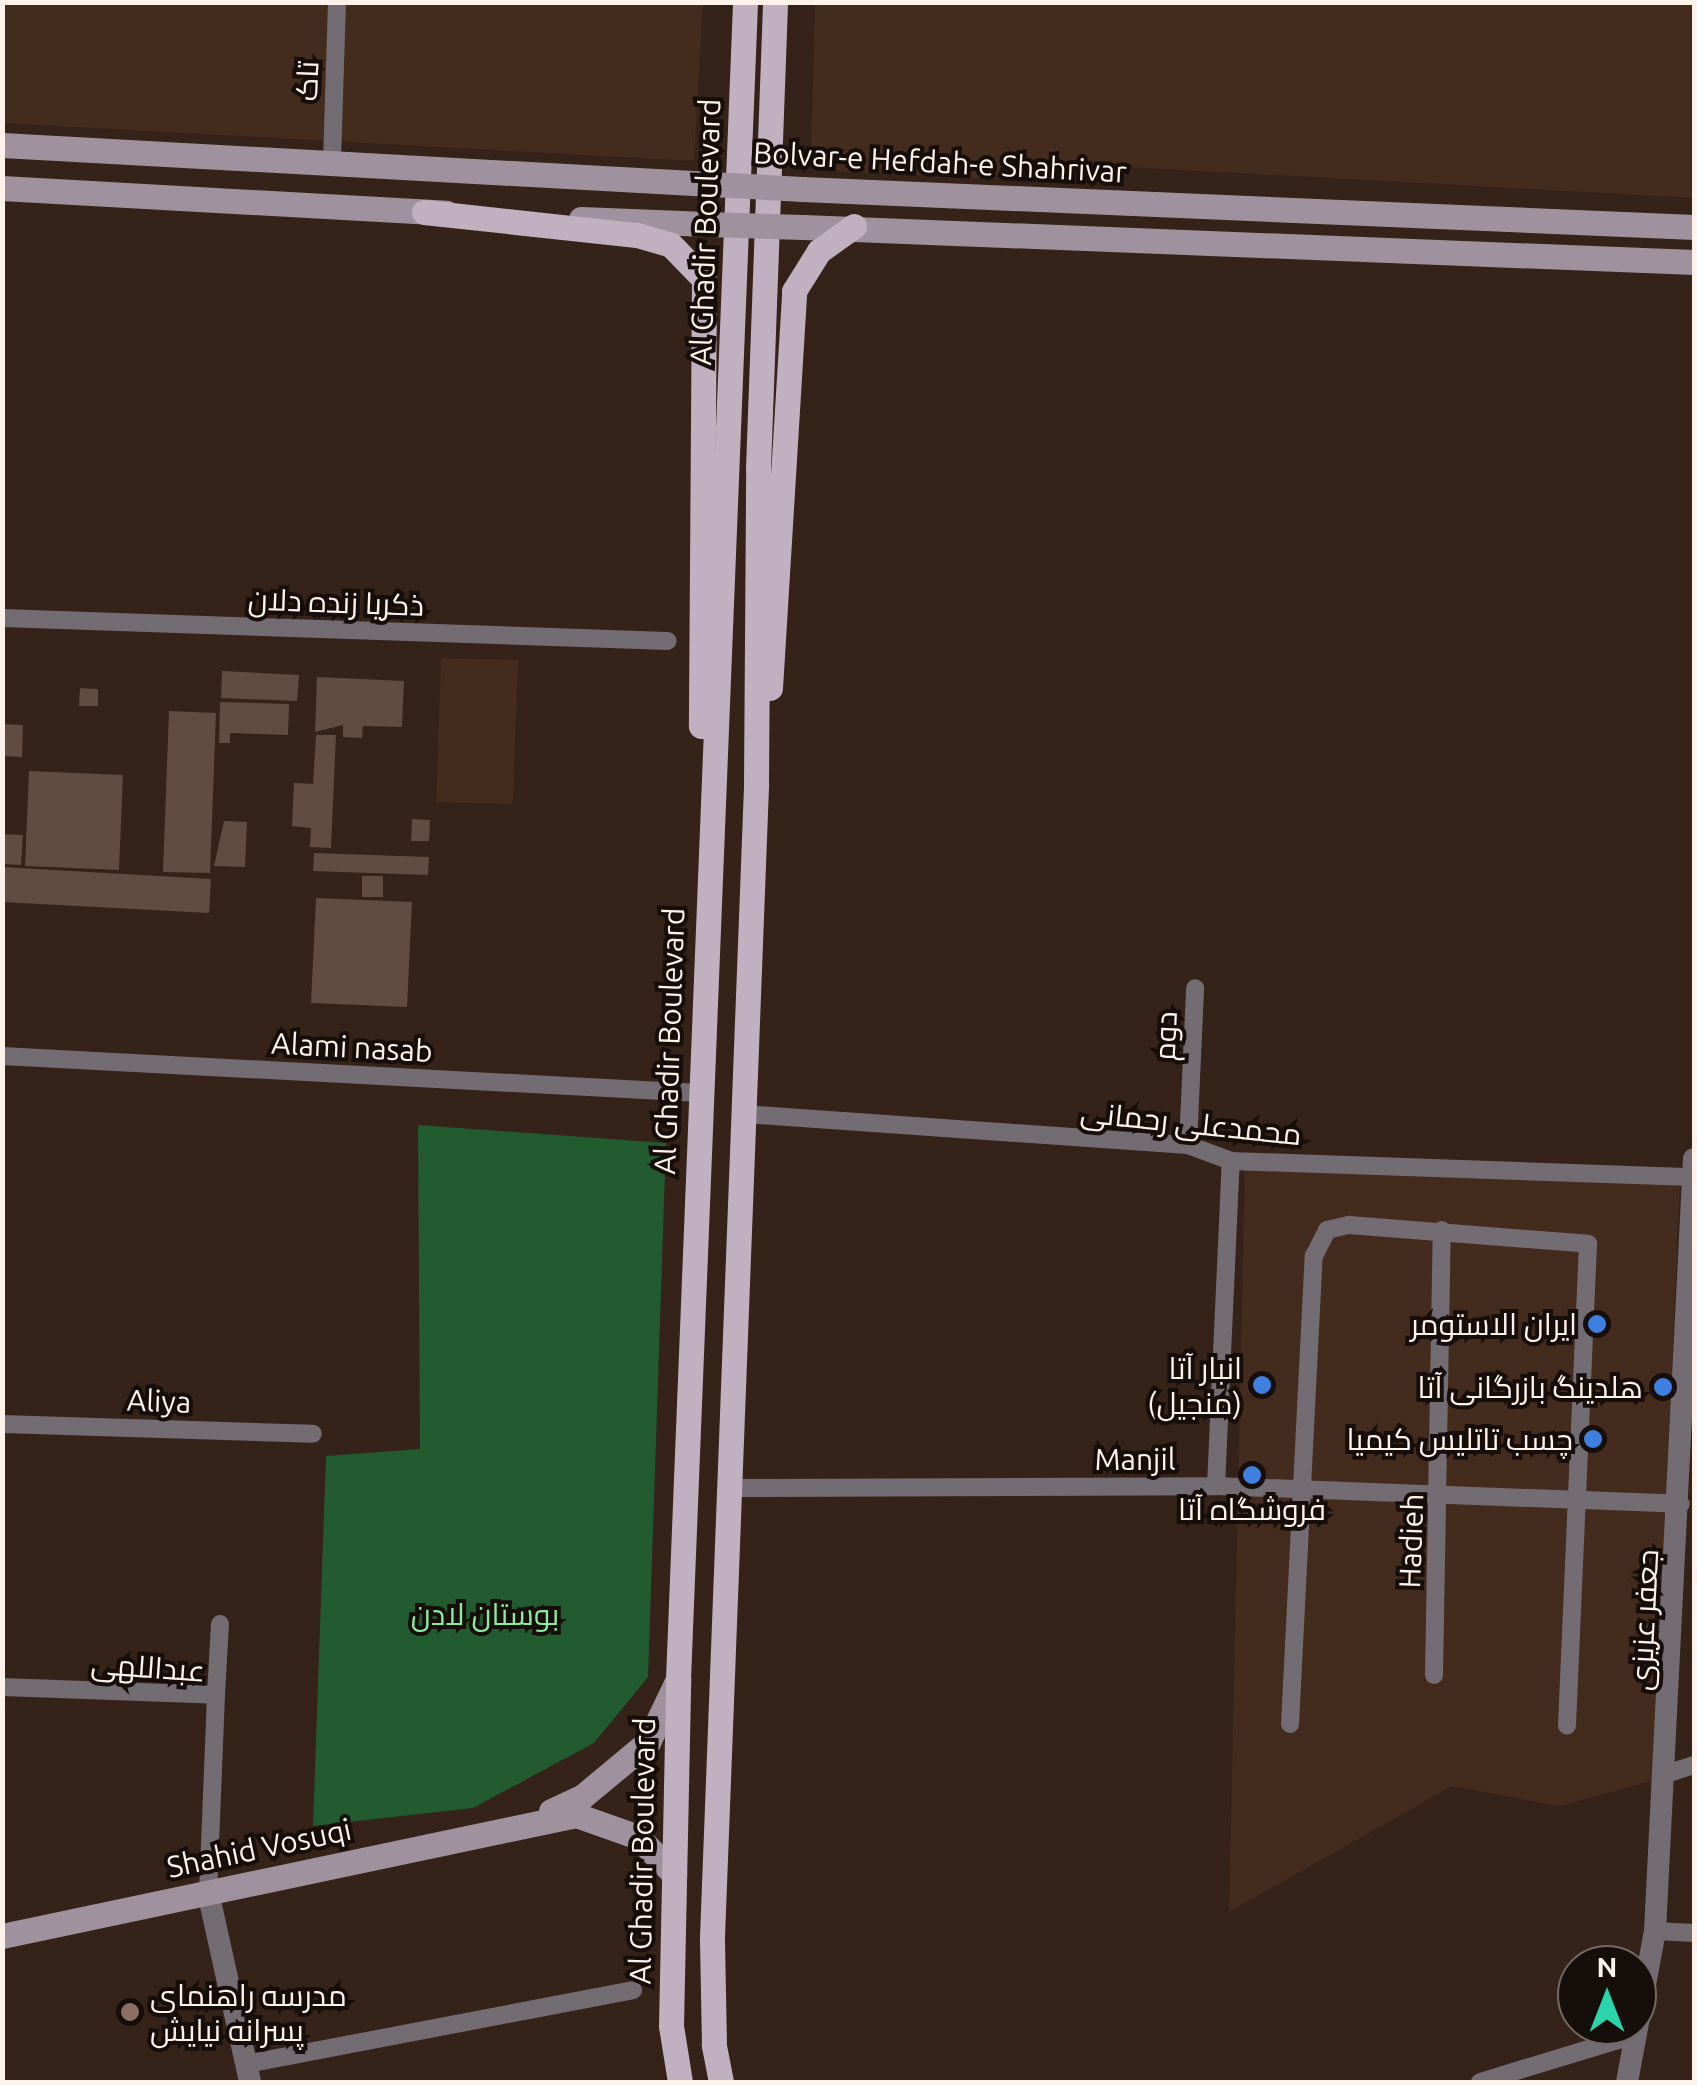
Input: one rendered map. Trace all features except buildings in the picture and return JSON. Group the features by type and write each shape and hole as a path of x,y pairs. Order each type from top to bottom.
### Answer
{"main road":[{"name":"Al Ghadir Boulevard","path":"680,2082 671,2026 678,1679 708,830 746,2"},
{"name":"Al Ghadir Boulevard","path":"721,2082 714,2046 712,1937 756,784 758,468 775,2"},
{"name":"Bolvar-e Hefdah-e Shahrivar","path":"2,145 682,184 1694,226"},
{"path":"2,188 424,212 1694,262"},
{"path":"424,212 637,235 671,246 704,279 697,668 708,830"},
{"path":"756,784 778,619 791,306 819,250 854,226"},
{"path":"528,1822 582,1796 648,1742 678,1679"},
{"path":"528,1822 576,1815 607,1822 638,1837 674,1874"},
{"name":"Shahid Vosuqi","path":"2,1936 528,1822"}],"street":[{"name":"تاک","path":"332,161 336,2"},
{"name":"ذکریا زنده دلان","path":"2,618 668,641"},
{"name":"دوم","path":"1188,1146 1195,988"},
{"name":"Alami nasab","path":"2,1056 700,1093"},
{"name":"محمدعلی رحمانی","path":"743,1114 1188,1146 1231,1161 1694,1168"},
{"name":"Manjil","path":"730,1488 1216,1486 1231,1161"},
{"name":"جعفر عزیزی","path":"1652,1945 1681,1504 1694,1168"},
{"path":"1290,1724 1320,1238 1350,1226 1588,1244 1580,1500 1567,1726"},
{"name":"Hadieh","path":"1434,1675 1442,1230"},
{"name":"Aliya","path":"2,1424 313,1434"},
{"path":"1216,1486 1440,1498 1681,1504"},
{"path":"216,1694 220,1624"},
{"name":"عبداللهی","path":"2,1687 216,1694 208,1892"},
{"path":"1666,1774 1694,1765"},
{"path":"208,1892 248,2073 633,1990"},
{"path":"1655,1931 1694,1934"},
{"path":"1480,2082 1602,2045"},
{"name":"جعفر عزیزی","path":"1627,2082 1633,2045"}],"shaded area":[{"path":"2,3 703,3 694,161 3,123"},
{"path":"815,3 1694,3 1694,198 1017,161 1016,180 828,171 811,151"},
{"path":"441,658 518,660 513,804 436,802"},
{"path":"1245,1162 1680,1177 1655,1780 1559,1806 1452,1786 1229,1912"}],"green space":[{"name":"بوستان لادن","path":"418,1125 666,1143 648,1677 594,1743 473,1808 313,1826 326,1456 420,1449"}],"place":[{"name":"ایران الاستومر","path":"1597,1324"},
{"name":"انبار آتا (منجیل)","path":"1262,1385"},
{"name":"هلدینگ بازرگانی آتا","path":"1663,1387"},
{"name":"چسب تاتلیس کیمیا","path":"1593,1439"},
{"name":"فروشگاه آتا","path":"1252,1475"},
{"name":"مدرسه راهنمای پسرانه نیایش","path":"130,2012"}]}
